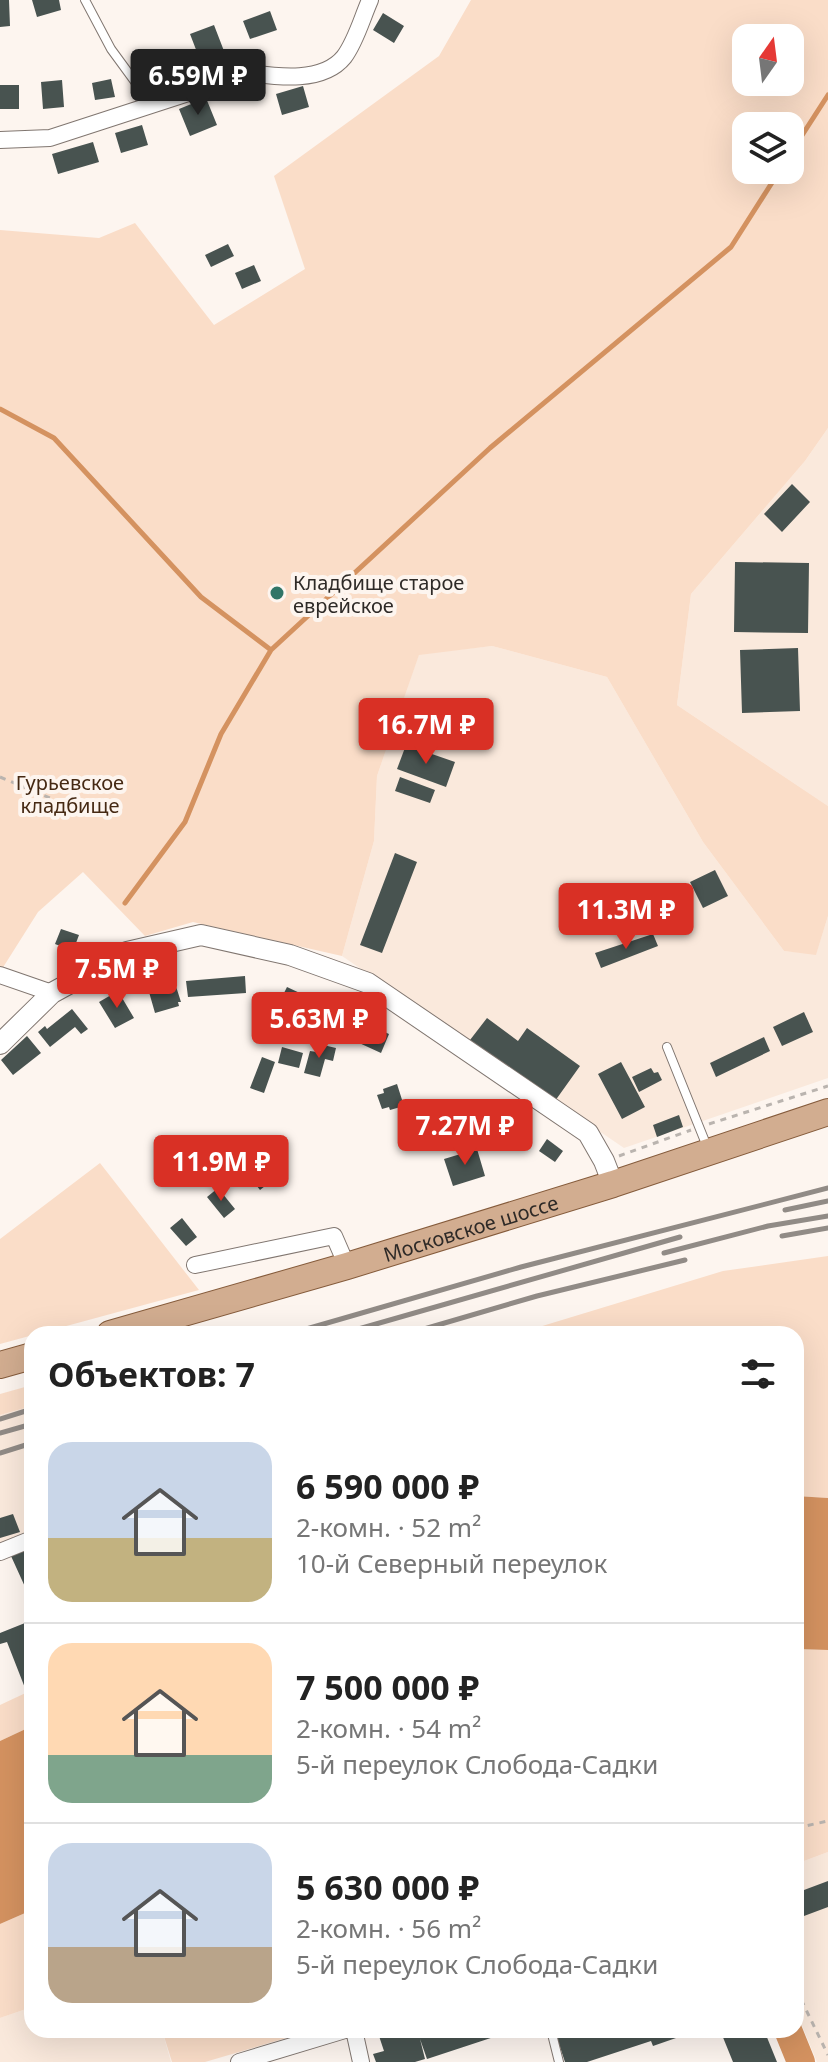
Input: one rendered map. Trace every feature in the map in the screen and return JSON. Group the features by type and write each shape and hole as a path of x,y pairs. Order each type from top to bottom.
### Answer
{"main road":[{"name":"Московское шоссе","path":"138,1326 347,1266 608,1173 710,1154 828,1112"},
{"path":"0,1365 24,1358"}],"street":[{"path":"0,140 50,138 250,73 283,78 315,75 343,59 370,0"},
{"path":"0,1044 52,993 127,952 201,935 290,955 368,983 588,1133 608,1173"},
{"path":"0,975 52,993"},
{"path":"195,1265 334,1236 347,1266"},
{"path":"0,1552 24,1542"},
{"path":"239,2062 318,2038"},
{"path":"356,2038 361,2062"}],"lane":[{"path":"85,0 111,49 152,105"},
{"path":"667,1047 710,1154"},
{"path":"553,2038 559,2062"}],"path":[{"path":"0,777 50,798 78,815"},
{"path":"608,1173 700,1127 828,1086"},
{"path":"804,1826 828,1821"},
{"path":"804,2006 828,2055"}],"shaded area":[{"path":"828,428 828,806 677,705 691,594 805,461"},
{"path":"492,646 607,677 703,842 784,951 816,954 828,916 828,1078 624,1148 342,956 374,841 377,776 419,654"},
{"path":"24,1408 24,1534 0,1545 0,1415"},
{"path":"804,1496 828,1498 828,1650 804,1649"},
{"path":"24,1730 24,1914 0,1924 0,1741"},
{"path":"828,1852 828,2062 817,2062 804,2030 804,1861"},
{"path":"24,2010 24,2038 164,2038 171,2062 0,2062 0,2018"}],"green space":[{"name":"Гурьевское кладбище","path":"471,0 828,0 828,428 805,461 691,594 677,705 828,806 828,916 816,955 784,951 703,842 607,677 492,646 419,655 377,776 374,841 342,956 193,922 145,936 83,872 38,912 0,968 0,230 99,238 135,223 214,325 305,269 274,176 439,56"},
{"path":"100,1163 199,1290 66,1326 24,1326 24,1337 0,1344 0,1239"},
{"path":"828,1256 828,1498 804,1496 804,1326 542,1326 723,1271"},
{"path":"24,1387 24,1408 0,1415 0,1394"},
{"path":"804,1649 828,1650 828,1852 804,1861"},
{"path":"24,1694 24,1730 0,1741 0,1705"},
{"path":"24,1914 24,2010 0,2018 0,1924"},
{"path":"164,2038 286,2038 205,2062 172,2062"}],"building":[{"path":"0,0 9,0 10,26 0,27"},
{"path":"32,0 59,0 61,10 37,17"},
{"path":"270,11 277,30 250,39 243,21"},
{"path":"383,13 404,26 394,43 373,30"},
{"path":"214,25 224,51 200,60 190,34"},
{"path":"172,59 177,72 185,69 190,82 174,88 170,78 147,86 141,71"},
{"path":"111,79 115,97 95,100 92,83"},
{"path":"62,80 64,107 43,109 41,82"},
{"path":"0,85 19,85 19,109 0,109"},
{"path":"303,86 309,107 282,115 276,94"},
{"path":"206,98 217,125 190,136 179,109"},
{"path":"142,125 148,145 121,153 115,133"},
{"path":"93,142 99,162 58,174 52,154"},
{"path":"228,244 234,256 211,267 205,255"},
{"path":"254,265 261,281 242,289 235,273"},
{"path":"792,484 810,502 782,532 764,514"},
{"path":"735,562 809,563 808,633 734,632"},
{"path":"798,648 800,711 742,713 740,650"},
{"path":"406,745 455,762 446,787 397,769"},
{"path":"400,777 435,790 430,803 395,791"},
{"path":"395,853 417,862 382,953 360,945"},
{"path":"715,870 728,896 703,908 690,882"},
{"path":"61,929 79,935 73,951 55,944"},
{"path":"653,934 658,946 601,968 595,953"},
{"path":"172,974 181,1002 178,1002 179,1006 155,1013 147,985"},
{"path":"245,976 246,993 188,997 186,981"},
{"path":"287,987 319,1002 315,1011 306,1006 302,1015 279,1003"},
{"path":"118,991 134,1018 115,1028 99,1002"},
{"path":"72,1009 88,1029 81,1034 75,1027 50,1047 38,1032 45,1026 47,1029"},
{"path":"338,1012 351,1017 344,1034 331,1029"},
{"path":"804,1012 813,1032 782,1046 773,1027"},
{"path":"487,1018 518,1041 527,1028 580,1066 555,1101 470,1040"},
{"path":"365,1023 389,1034 381,1053 357,1042"},
{"path":"27,1036 41,1053 13,1075 1,1060"},
{"path":"764,1037 770,1051 716,1077 710,1063"},
{"path":"319,1044 336,1048 333,1061 325,1059 320,1077 304,1073 310,1051 317,1052"},
{"path":"282,1047 303,1053 299,1068 278,1063"},
{"path":"262,1057 275,1062 264,1093 250,1088"},
{"path":"621,1062 645,1107 622,1119 598,1074"},
{"path":"651,1068 654,1073 658,1072 662,1080 639,1092 632,1077"},
{"path":"397,1084 404,1106 382,1109 377,1095"},
{"path":"679,1115 683,1127 657,1137 653,1125"},
{"path":"547,1139 563,1151 555,1162 539,1151"},
{"path":"477,1149 485,1176 453,1186 444,1159"},
{"path":"260,1160 265,1165 259,1169 270,1182 260,1190 246,1172"},
{"path":"218,1188 235,1209 224,1218 207,1197"},
{"path":"182,1218 197,1237 186,1246 170,1228"},
{"path":"13,1514 20,1532 0,1538 0,1518"},
{"path":"24,1550 24,1585 11,1556"},
{"path":"24,1623 24,1685 7,1642 0,1644 0,1633"},
{"path":"828,1881 828,1907 804,1916 804,1890"},
{"path":"380,2038 491,2038 427,2059 420,2039 425,2059 415,2062 376,2062 373,2054 384,2051"},
{"path":"557,2038 676,2038 653,2046 651,2041 587,2062 565,2062"},
{"path":"723,2038 767,2038 777,2062 733,2062"}],"waterway":[{"path":"804,132 828,95"},
{"path":"125,903 185,822 221,734 271,650 490,448 731,247 771,184"},
{"path":"0,409 54,438 201,597 271,650"},
{"path":"791,2038 801,2062"}],"railway":[{"path":"317,1326 521,1267 828,1188"},
{"path":"785,1210 828,1201"},
{"path":"664,1253 768,1226 828,1216"},
{"path":"782,1236 828,1228"},
{"path":"369,1326 680,1237"},
{"path":"434,1326 537,1296 685,1260"},
{"path":"0,1419 24,1412"},
{"path":"0,1433 24,1426"},
{"path":"0,1453 24,1446"}],"place":[{"name":"Кладбище старое еврейское","path":"277,593"}]}
